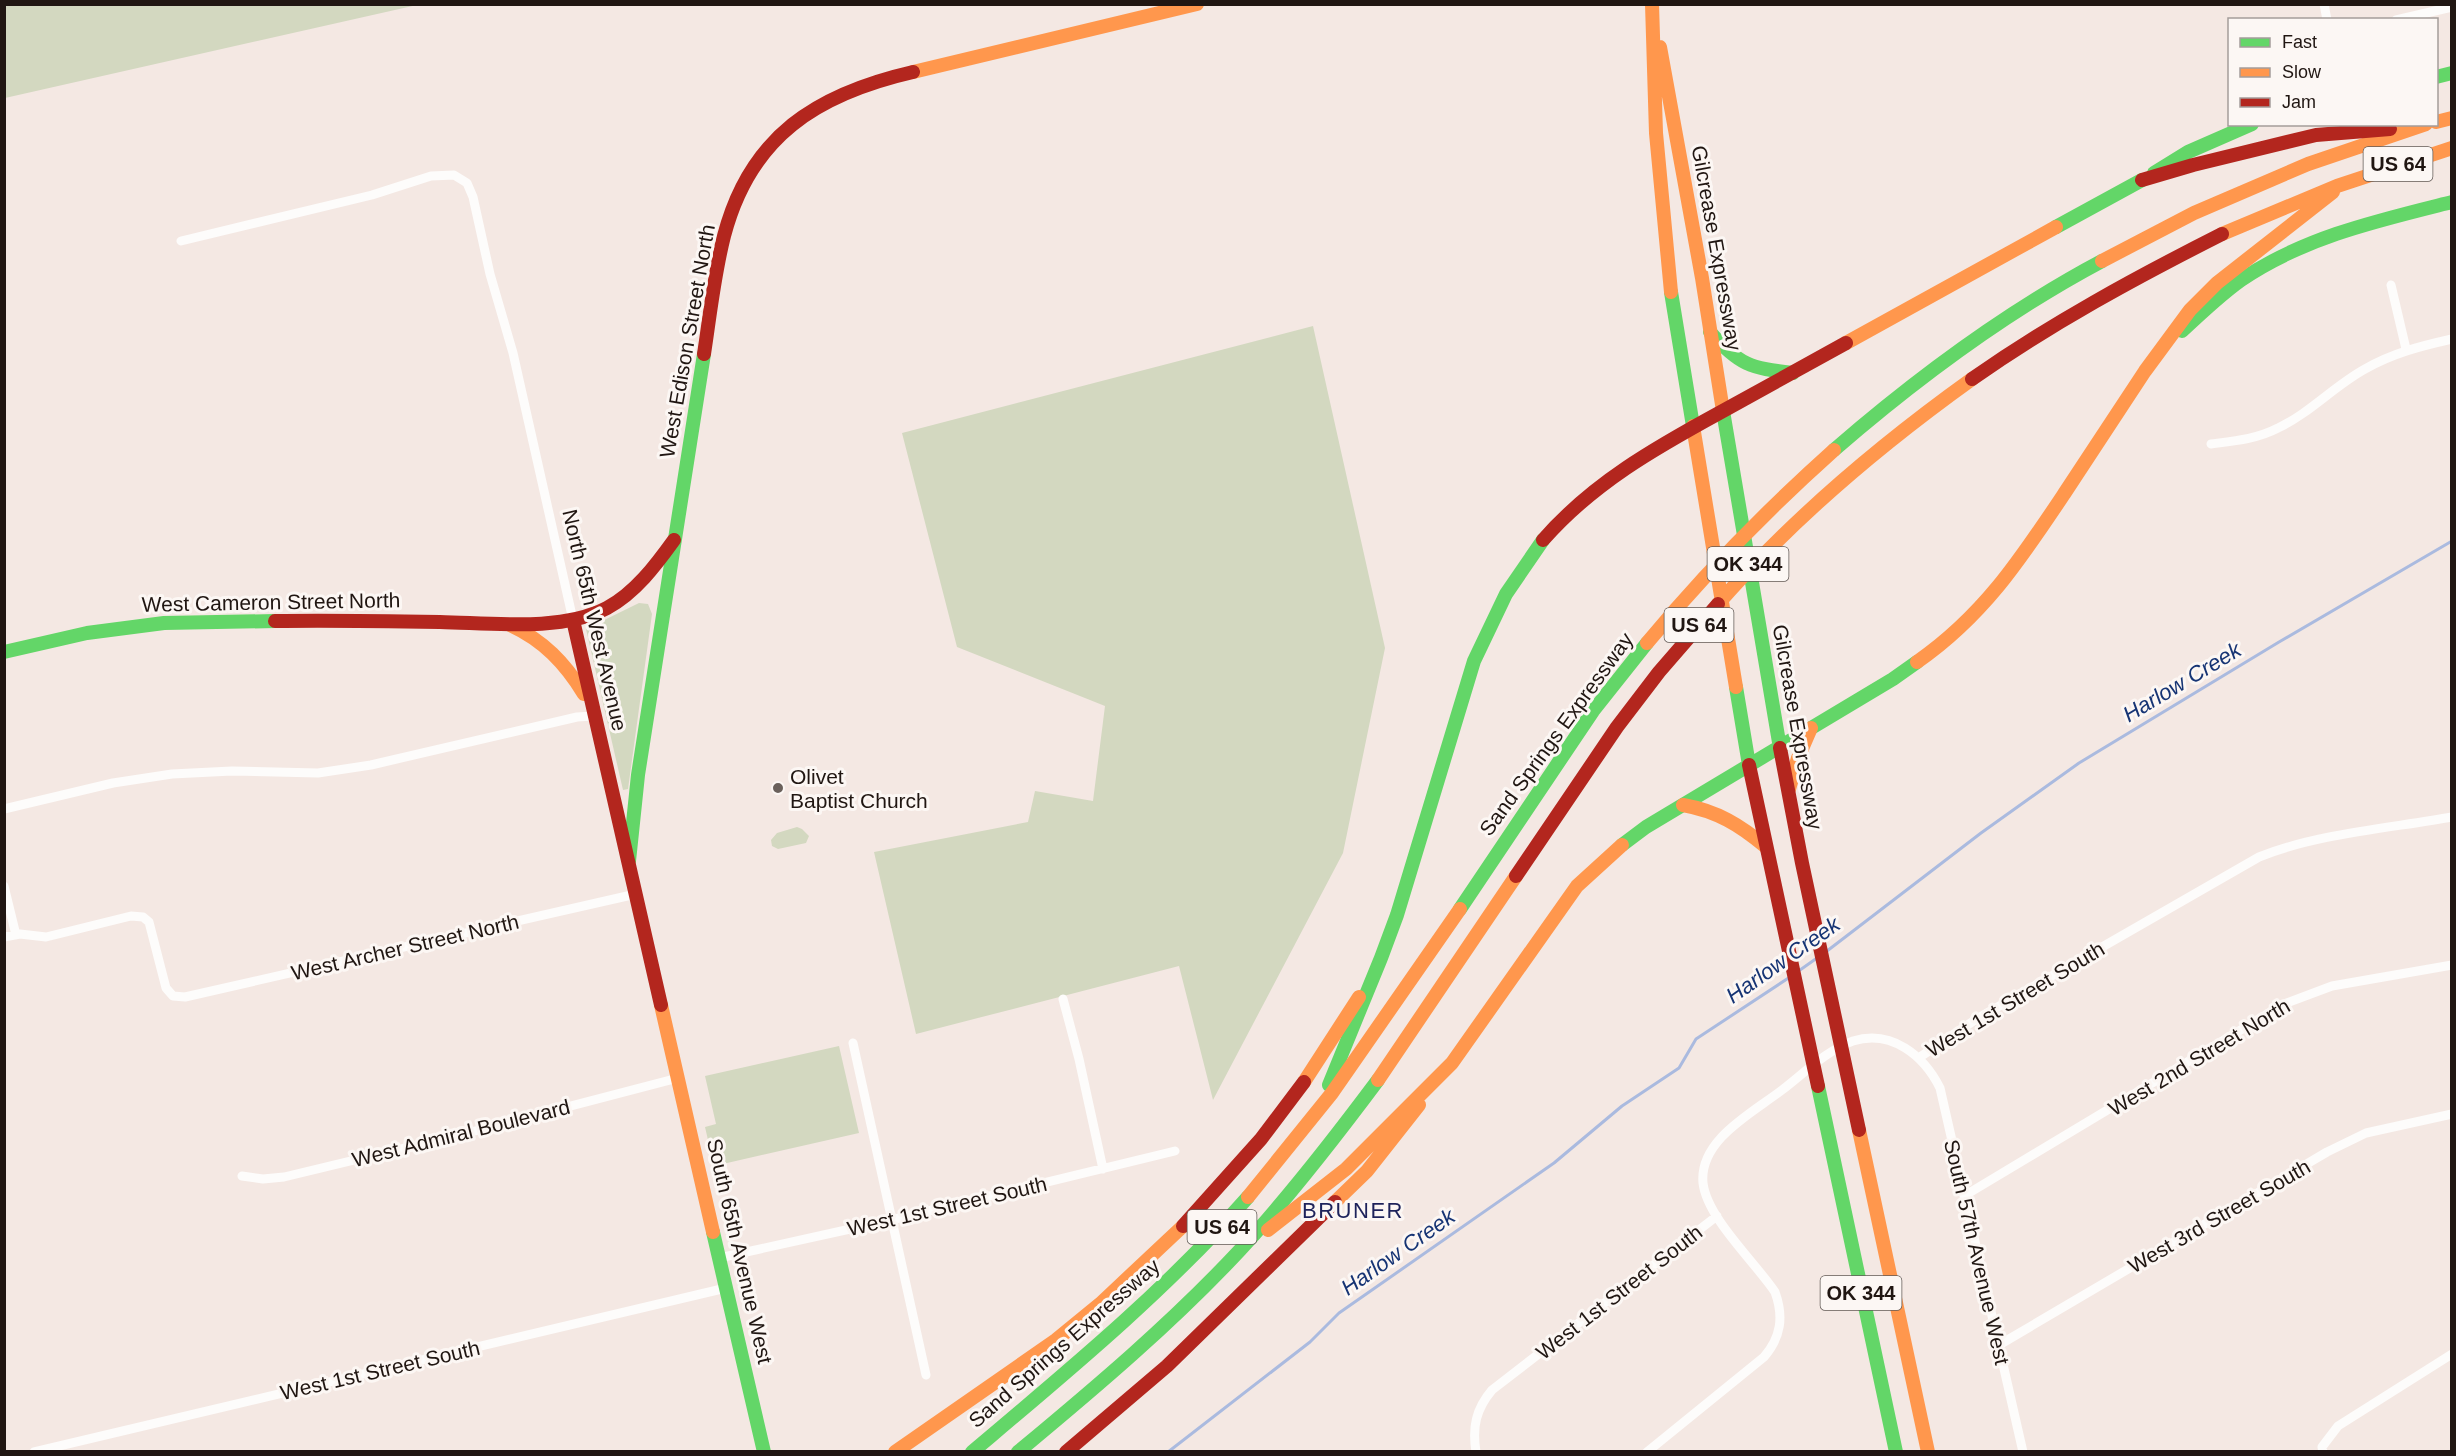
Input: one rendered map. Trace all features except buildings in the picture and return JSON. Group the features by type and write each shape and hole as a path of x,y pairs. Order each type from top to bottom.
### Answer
{"main road":[{"name":"West Edison Street North","path":"629,861 638,775 714,291 724,238 737,200 752,171 769,147 797,119 841,94 900,76 1197,4"},
{"name":"Gilcrease Expressway","path":"1652,5 1788,792 1928,1452"},
{"name":"Gilcrease Expressway","path":"1652,5 1656,133 1670,286 1738,702 1774,888 1896,1452"},
{"path":"1318,1111 1397,915 1474,661 1487,628 1512,580 1563,516 1599,484 1693,426 2142,180 2188,152 2247,126"},
{"path":"2142,180 2316,135 2413,126"},
{"name":"Sand Springs Expressway","path":"972,1452 1114,1333 1233,1215 1318,1111 1373,1035 1617,678 1737,540 1828,455 1905,392 1980,338 2052,290 2113,255 2181,220 2256,186 2378,139 2421,126"},
{"name":"US 64","path":"1018,1452 1107,1378 1189,1302 1302,1180 1352,1115 1461,960 1581,777 1656,675 1711,611 1834,487 1905,428 1982,369 2051,325 2183,251 2266,213 2346,182 2451,148"},
{"path":"1066,1452 1167,1366 1367,1171 1452,1063 1577,886 1623,844 1646,827 1919,662 1967,622 2024,554 2145,371 2190,310 2217,283 2346,182"},
{"path":"2145,371 2207,306 2254,272 2279,258 2323,237 2352,227 2451,202"},
{"path":"1710,332 1730,356 1748,366 1793,373"},
{"name":"West Cameron Street North","path":"4,652 87,633 164,623 334,620 506,623 573,620 606,608 623,597 654,567 675,539"},
{"name":"North 65th West Avenue","path":"573,620 593,716 629,861 678,1078"},
{"name":"West Cameron Street North","path":"506,623 533,636 554,653 575,679 593,716"},
{"path":"1788,792 1798,758 1811,728"},
{"path":"1683,805 1713,810 1727,816 1766,847"},
{"path":"895,1452 1057,1340 1133,1274 1185,1222 1251,1151 1315,1069 1381,958"},
{"path":"1227,1262 1346,1169 1452,1063"},
{"name":"South 65th Avenue West","path":"678,1078 766,1452"}],"street":[{"path":"2404,18 2451,7"},
{"name":"North 65th West Avenue","path":"181,241 372,195 431,176 448,174 459,177 467,183 473,197 488,264 513,353 573,620"},
{"path":"2391,285 2406,349"},
{"path":"2211,444 2262,435 2279,428 2297,418 2345,380 2406,349 2451,339"},
{"path":"4,809 112,783 172,774 232,771 318,773 371,765 577,717 593,716"},
{"name":"West 1st Street South","path":"1476,1452 1473,1431 1483,1400 1501,1381 1717,1216 1705,1192 1703,1172 1708,1154 1722,1136 1825,1057 1852,1041 1874,1039 1899,1044 1920,1058 1975,1020 2259,856 2280,848 2314,841 2451,817"},
{"path":"4,886 16,934 4,937"},
{"name":"West Archer Street North","path":"16,934 46,937 131,916 143,917 149,922 163,980 173,996 195,995 636,894"},
{"name":"West 2nd Street North","path":"1964,1196 2284,1004 2332,986 2451,964"},
{"path":"1063,999 1079,1059 1103,1169"},
{"path":"853,1043 926,1375"},
{"name":"South 57th Avenue West","path":"1920,1058 1933,1073 1940,1088 2023,1452"},
{"name":"West Admiral Boulevard","path":"242,1176 264,1179 284,1177 479,1130 678,1078"},
{"name":"West 3rd Street South","path":"1999,1346 2334,1149 2366,1133 2451,1114"},
{"name":"West 1st Street South","path":"719,1258 891,1220 1175,1151"},
{"path":"1647,1452 1756,1364 1773,1346 1777,1337 1781,1315 1775,1292 1717,1216"},
{"name":"West 1st Street South","path":"34,1452 726,1288"},
{"path":"2322,1449 2338,1426 2451,1354"}],"green space":[{"path":"5,4 417,4 417,5 5,98"},
{"path":"1313,326 1385,648 1343,853 1213,1100 1179,966 916,1034 874,852 1028,822 1035,791 1093,801 1105,706 957,647 902,433"},
{"path":"639,603 648,604 652,614 628,789 623,790 586,629"},
{"path":"797,827 809,836 806,843 778,849 772,846 771,840 777,833"},
{"path":"839,1046 859,1133 714,1166 705,1127 716,1124 705,1076"}],"waterway":[{"name":"Harlow Creek","path":"1827,951 1981,833 2079,763 2452,541"},
{"name":"Harlow Creek","path":"1800,970 1817,958"},
{"name":"Harlow Creek","path":"1168,1452 1310,1342 1339,1313 1554,1163 1622,1106 1679,1068 1696,1039 1790,977"}],"traffic: fast":[{"path":"2438,76 2452,73"},
{"path":"2154,173 2188,152 2247,126"},
{"path":"2056,227 2142,180"},
{"path":"2182,331 2241,280 2290,252 2343,232 2452,202"},
{"path":"1834,450 1930,372 1997,324 2102,261"},
{"path":"1671,292 1693,426"},
{"path":"1710,332 1729,352 1746,363 1755,367 1793,373"},
{"path":"629,861 638,775 704,354"},
{"path":"1723,411 1780,748"},
{"path":"1381,958 1397,915 1474,661 1506,594 1543,540"},
{"path":"4,652 87,633 164,623 275,621"},
{"path":"1460,909 1593,711 1647,643"},
{"path":"1622,845 1646,827 1893,679 1917,662"},
{"path":"1736,687 1749,765"},
{"path":"1329,1085 1381,958"},
{"path":"1018,1452 1076,1404 1214,1277 1294,1188 1378,1080"},
{"path":"1818,1086 1896,1452"},
{"path":"972,1452 1080,1361 1150,1298 1248,1197"},
{"path":"713,1232 764,1452"}],"traffic: slow":[{"path":"913,72 1197,4"},
{"path":"1652,4 1656,133 1671,292"},
{"path":"1660,47 1702,278 1723,411"},
{"path":"2438,122 2452,118"},
{"path":"2102,261 2194,213 2308,164 2420,126"},
{"path":"2222,234 2337,186 2452,148"},
{"path":"2145,371 2190,310 2217,283 2333,192"},
{"path":"1846,343 2056,227"},
{"path":"1917,662 1962,626 1999,586 2048,518 2145,371"},
{"path":"1718,604 1776,542 1838,484 1972,379"},
{"path":"1693,426 1736,687"},
{"path":"1647,643 1737,543 1834,450"},
{"path":"510,625 543,645 561,662 584,694"},
{"path":"1789,789 1798,758 1811,728"},
{"path":"1683,805 1707,811 1728,820 1766,847"},
{"path":"1452,1063 1577,886 1622,845"},
{"path":"1378,1080 1516,876"},
{"path":"1248,1197 1332,1093 1460,909"},
{"path":"1304,1082 1359,997"},
{"path":"661,1005 713,1232"},
{"path":"1268,1230 1346,1169 1452,1063"},
{"path":"1335,1202 1367,1171 1419,1105"},
{"path":"1859,1130 1928,1452"},
{"path":"895,1452 1056,1340 1100,1304 1183,1226"}],"traffic: jam":[{"path":"704,354 724,236 736,201 751,171 770,146 792,125 818,107 878,81 913,72"},
{"path":"2142,180 2316,135 2390,129"},
{"path":"1972,379 2094,302 2222,234"},
{"path":"1543,540 1583,501 1649,453 1846,343"},
{"path":"275,621 525,624 589,616 627,595 652,569 674,540"},
{"path":"1516,876 1617,727 1659,672 1718,604"},
{"path":"573,620 661,1005"},
{"path":"1780,748 1859,1130"},
{"path":"1749,765 1818,1086"},
{"path":"1183,1226 1261,1139 1304,1082"},
{"path":"1066,1452 1167,1366 1335,1202"}],"place":[{"name":"Olivet Baptist Church","path":"778,788"}],"district":[{"name":"BRUNER","path":"1353,1210"}]}
